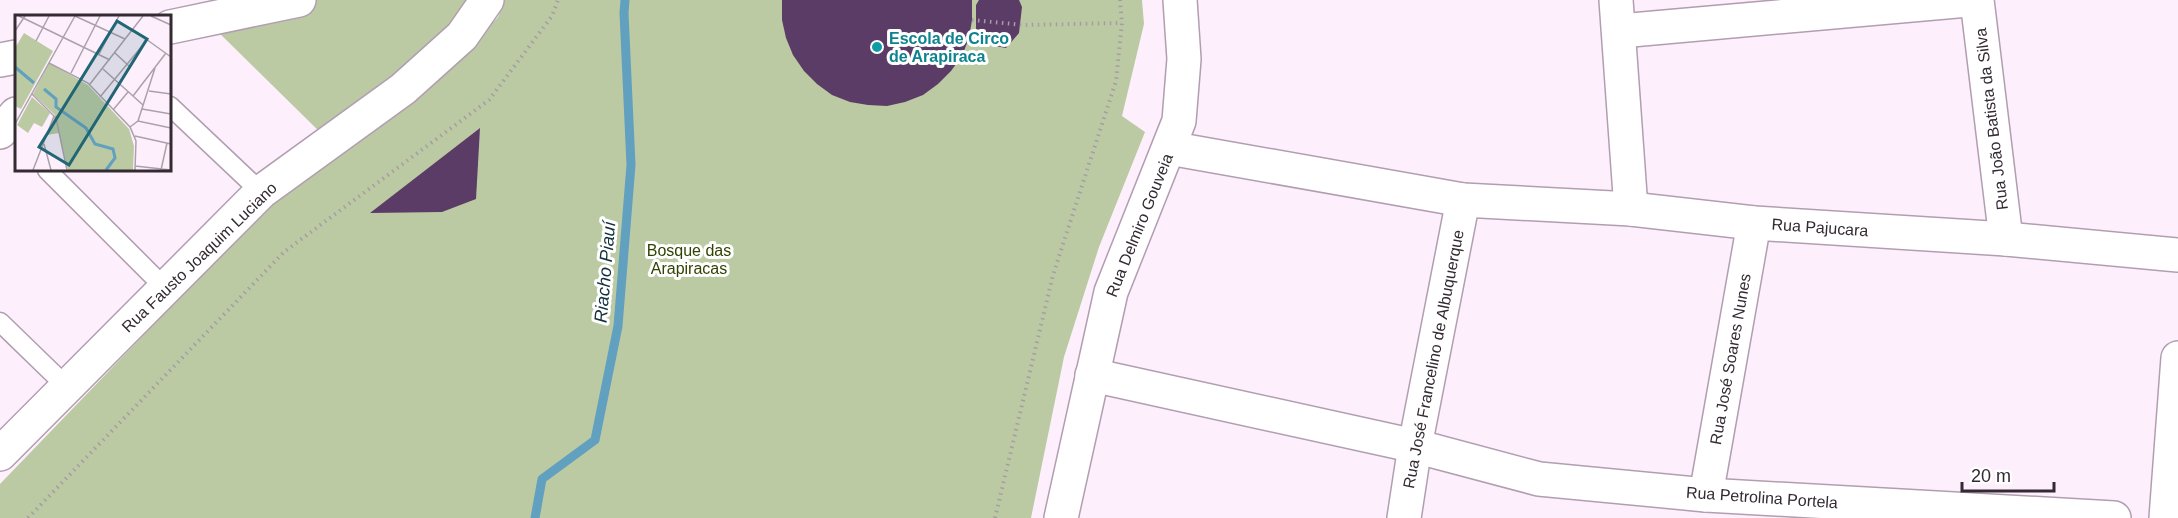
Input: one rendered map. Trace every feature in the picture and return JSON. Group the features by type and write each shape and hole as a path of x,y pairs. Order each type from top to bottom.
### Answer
{"street":[{"path":"171,27 299,0"},
{"name":"Rua Fausto Joaquim Luciano","path":"0,454 261,192 403,89 462,36 487,0"},
{"name":"Rua Delmiro Gouveia","path":"1061,518 1111,292 1179,121 1184,59 1180,0"},
{"path":"1631,209 1618,15 1968,0"},
{"name":"Rua João Batista da Silva","path":"1977,0 2006,239"},
{"path":"0,60 15,57"},
{"name":"Rua Pajucara","path":"1169,148 1462,200 1631,209 1754,223 2006,239 2178,255"},
{"name":"Rua José Francelino de Albuquerque","path":"1404,518 1415,446 1462,200"},
{"name":"Rua José Soares Nunes","path":"1706,495 1754,223"},
{"path":"2166,518 2178,358"},
{"name":"Rua Petrolina Portela","path":"1092,375 1415,446 1539,479 1706,495 2114,518"}],"lane":[{"path":"171,107 261,192"},
{"path":"48,171 165,288"},
{"path":"0,322 68,388"}],"path":[{"path":"28,518 284,252 489,100 552,16 558,0"},
{"path":"994,518 1053,275 1116,81 1122,23 1120,0"},
{"path":"972,20 1024,25 1122,23"}],"green space":[{"path":"299,0 487,0 330,142 206,20"},
{"name":"Bosque das Arapiracas","path":"505,0 1142,0 1144,24 1122,116 1145,132 1099,247 1064,357 1031,518 0,518 0,484 268,206 441,78 498,17"}],"building":[{"name":"Escola de Circo de Arapiraca","path":"782,0 972,0 972,20 969,38 962,56 938,84 923,95 905,102 887,106 868,105 850,102 832,95 804,71 793,55 786,38 782,20"},
{"path":"979,0 1019,0 1022,7 1019,33 1006,48 984,44 976,30 976,5"},
{"path":"480,128 476,199 442,212 370,213"}],"waterway":[{"name":"Riacho Piauí","path":"535,518 542,479 595,440 618,326 631,165 625,0"}],"place":[{"name":"Escola de Circo de Arapiraca","path":"877,47"}]}
